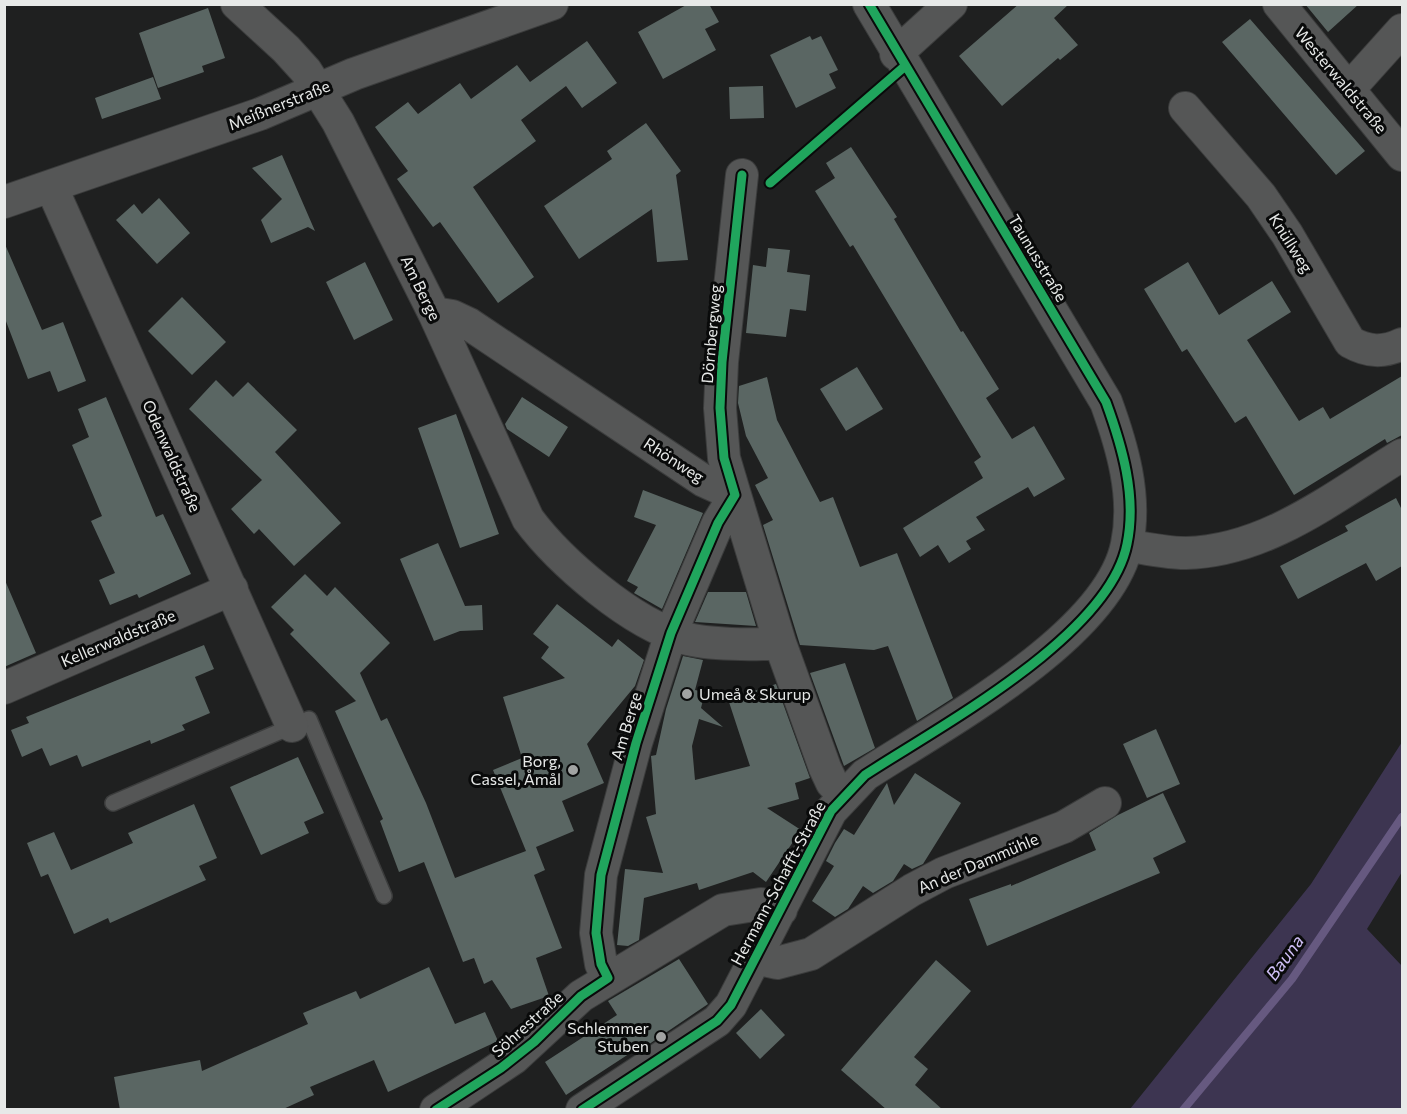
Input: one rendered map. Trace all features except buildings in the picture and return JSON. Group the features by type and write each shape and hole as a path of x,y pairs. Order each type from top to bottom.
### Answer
{"street":[{"name":"Am Berge","path":"237,4 286,49 306,71 338,122 434,313 528,519 543,539 622,606 671,633 686,639 760,644 780,643"},
{"name":"Meißnerstraße","path":"4,202 260,114 354,74 552,4"},
{"name":"Taunusstraße","path":"869,4 896,54 1106,402 1120,441 1128,482 1130,519 1127,545"},
{"path":"896,54 951,4"},
{"name":"Westerwaldstraße","path":"1279,4 1402,155"},
{"path":"1349,89 1402,30"},
{"name":"Knüllweg","path":"1185,108 1262,196 1350,342 1366,351 1382,350 1402,344"},
{"name":"Dörnbergweg","path":"735,495 724,458 720,408 722,362 742,175"},
{"name":"Odenwaldstraße","path":"51,186 292,726"},
{"name":"Rhönweg","path":"434,313 452,316 469,324 704,481 735,495"},
{"path":"1127,545 1187,553 1240,545 1285,526 1402,455"},
{"name":"Am Berge","path":"608,978 601,964 596,933 601,875 636,743 671,633 718,523 735,495"},
{"path":"735,495 780,643 825,768 832,783 844,794"},
{"name":"Hermann-Schafft-Straße","path":"582,1110 717,1021 731,1005 782,910 820,831 844,794 866,775 1024,671 1072,632 1116,573 1127,545"},
{"name":"Kellerwaldstraße","path":"4,688 232,589"},
{"name":"An der Dammühle","path":"755,958 777,963 811,954 912,890 944,873 1064,827 1105,803"},
{"name":"Söhrestraße","path":"436,1110 501,1068 534,1042 581,996 723,910 743,904 760,904 782,910"}],"lane":[{"path":"113,803 309,719 384,896"}],"shaded area":[{"path":"1402,742 1402,872 1367,929 1402,966 1402,1109 1130,1109 1311,884"}],"waterway":[{"name":"Bauna","path":"1183,1110 1292,979 1402,817"}],"cycle path":[{"path":"582,1110 717,1021 731,1005 831,811 865,775 976,705 1056,645 1089,612 1114,578 1127,544 1130,526 1129,490 1122,454 1106,402 869,4"},
{"path":"770,183 904,67"},
{"path":"436,1110 501,1068 534,1042 581,996 608,978 601,964 596,933 601,875 636,743 671,633 718,523 735,495 724,458 720,408 722,362 742,175"}],"place":[{"name":"Umeå & Skurup","path":"687,694"},
{"name":"Borg, Cassel, Åmål","path":"573,770"},
{"name":"Schlemmer Stuben","path":"661,1037"}]}
